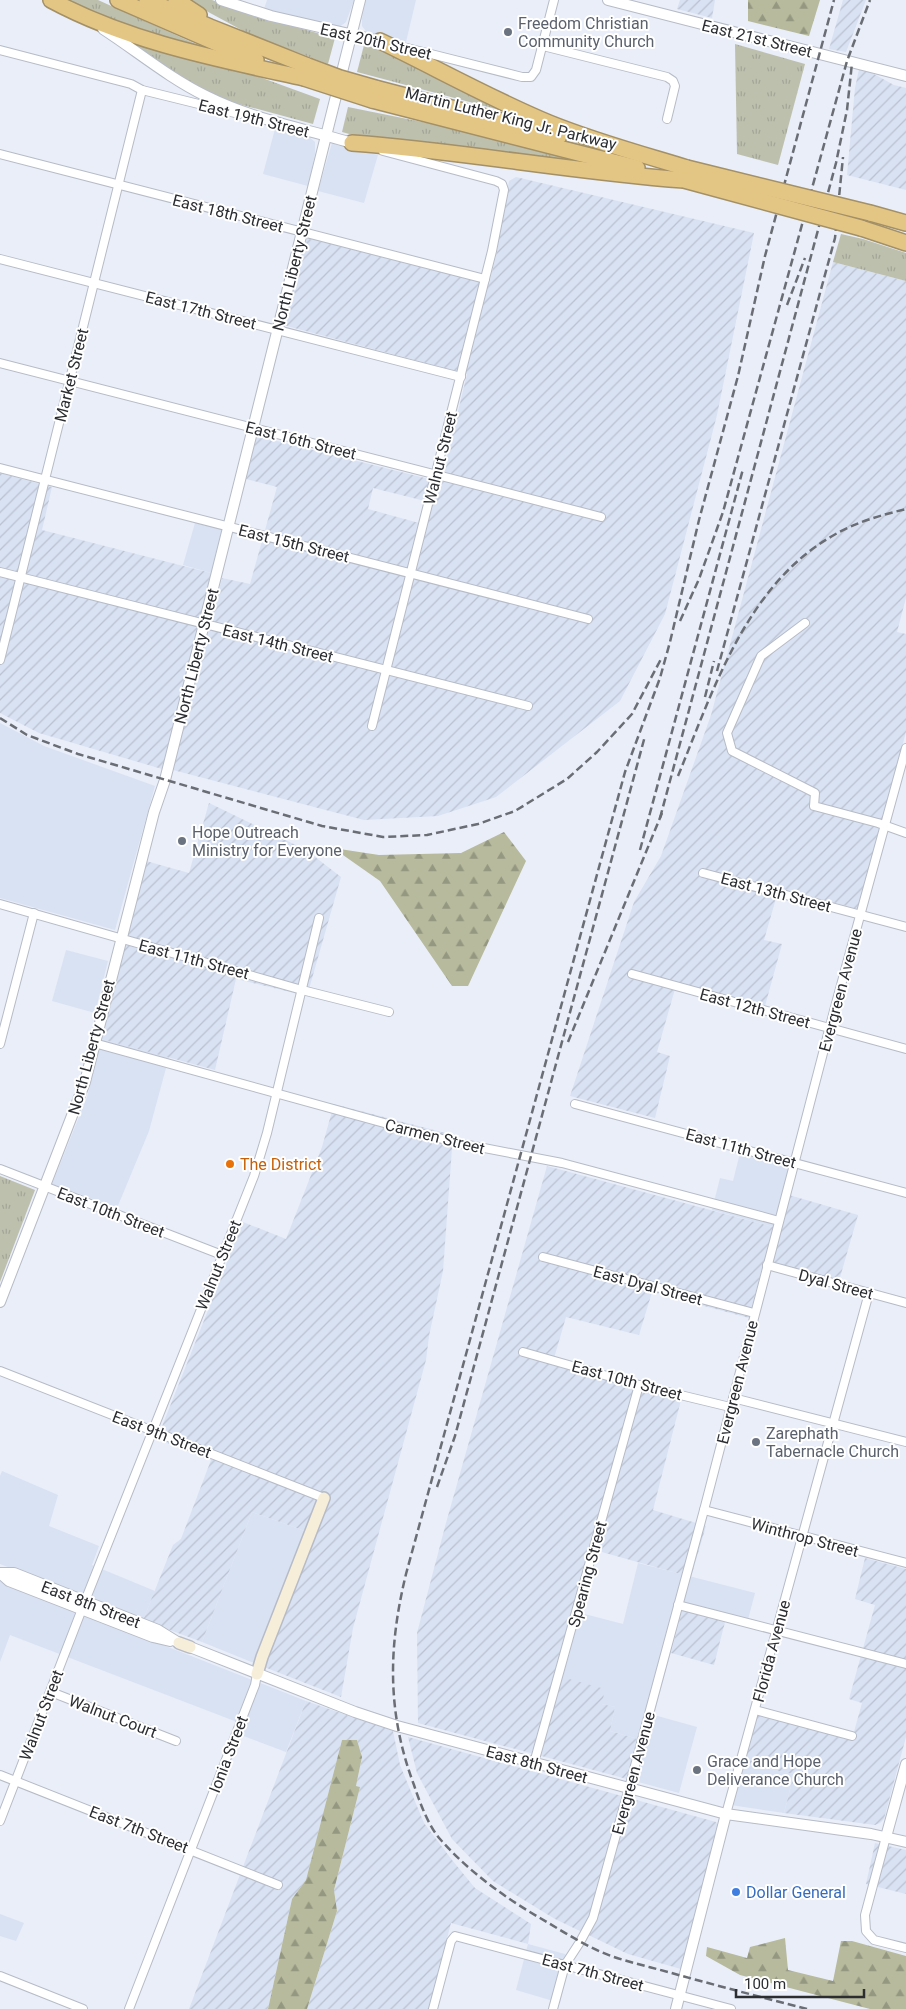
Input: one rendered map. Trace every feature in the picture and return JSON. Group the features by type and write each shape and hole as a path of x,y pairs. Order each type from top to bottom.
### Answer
{"highway":[{"path":"51,0 70,10 139,37 230,62 306,72"},
{"name":"Martin Luther King Jr. Parkway","path":"118,0 247,57 306,72 373,94 685,174 870,213 906,223"},
{"name":"Martin Luther King Jr. Parkway","path":"147,0 306,72"},
{"path":"176,0 201,16 210,27"},
{"path":"380,42 433,66 505,104 551,124 685,174"},
{"path":"352,142 644,177 685,174"},
{"name":"Martin Luther King Jr. Parkway","path":"685,174 906,242"},
{"path":"870,213 906,218"}],"main road":[{"name":"Ionia Street","path":"257,1674 265,1648 324,1498"}],"street":[{"name":"East 20th Street","path":"222,0 271,16 522,77 531,77 536,70 543,46"},
{"name":"North Liberty Street","path":"0,1302 82,1091 154,812 166,780 360,0"},
{"path":"554,0 543,46 667,77 673,81 675,86 667,119"},
{"name":"East 21st Street","path":"608,0 906,76"},
{"path":"70,10 107,32 197,92 225,105 274,123"},
{"name":"East 19th Street","path":"0,50 131,84 142,90 327,135 496,181 502,184 504,190"},
{"name":"Market Street","path":"0,660 142,90"},
{"name":"East 18th Street","path":"0,154 485,279"},
{"name":"Walnut Street","path":"372,726 461,377 504,190"},
{"name":"East 17th Street","path":"0,259 461,377"},
{"name":"East 16th Street","path":"0,363 602,517"},
{"name":"East 15th Street","path":"0,468 588,619"},
{"name":"East 14th Street","path":"0,572 528,706"},
{"path":"804,623 761,656 728,733 732,751 815,793 814,806 878,823 906,833"},
{"name":"Evergreen Avenue","path":"553,2009 565,1965 593,1918 704,1510 766,1265 906,748"},
{"name":"East 13th Street","path":"703,873 906,927"},
{"name":"East 11th Street","path":"0,904 302,990 388,1012"},
{"path":"0,1044 34,913"},
{"name":"Walnut Street","path":"0,1821 256,1168 277,1094 319,918"},
{"name":"East 12th Street","path":"632,974 906,1049"},
{"name":"Carmen Street","path":"94,1043 452,1142 562,1163 779,1221"},
{"name":"East 11th Street","path":"575,1104 906,1193"},
{"name":"East 10th Street","path":"0,1169 222,1255"},
{"name":"East Dyal Street","path":"543,1257 754,1314"},
{"name":"Dyal Street","path":"766,1265 906,1303"},
{"name":"Florida Avenue","path":"676,2009 726,1814 869,1293"},
{"name":"East 10th Street","path":"523,1352 730,1407"},
{"name":"East 9th Street","path":"0,1371 324,1498"},
{"name":"Spearing Street","path":"534,1763 639,1384"},
{"path":"733,1398 906,1442"},
{"name":"Winthrop Street","path":"704,1510 906,1563"},
{"name":"East 8th Street","path":"0,1573 14,1573 84,1605 158,1630 184,1645 374,1719 726,1814 886,1837 906,1842"},
{"path":"678,1605 906,1664"},
{"name":"Ionia Street","path":"129,2009 255,1685 257,1674"},
{"name":"Walnut Court","path":"50,1692 176,1741"},
{"path":"755,1710 852,1736"},
{"path":"906,1764 865,1915 866,1931 874,1940 906,1948"},
{"name":"East 7th Street","path":"0,1775 278,1885"},
{"name":"East 7th Street","path":"433,2009 451,1942 455,1936 731,2009"},
{"path":"0,1976 83,2009"}],"shaded area":[{"path":"267,0 354,0 346,22 338,28 264,9"},
{"path":"366,0 416,0 406,42 366,31 362,26 362,18"},
{"path":"680,0 715,0 712,18 677,9"},
{"path":"843,0 866,0 846,52 829,49"},
{"path":"859,69 872,73 894,85 906,88 906,190 847,175 855,88"},
{"path":"275,129 309,137 315,142 315,154 308,186 263,174"},
{"path":"332,143 378,155 364,203 318,191"},
{"path":"516,177 754,233 717,415 665,614 620,701 496,797 438,816 364,820 173,770 222,578 250,584 277,487 246,479 257,436 441,482 467,374 283,325 306,238 489,284 496,256 509,181","holes":["373,488 425,501 419,523 368,509"]},
{"path":"833,262 906,281 906,598 897,632 906,634 906,732 858,909 779,888 764,940 782,944 765,1006 677,982 657,1052 670,1056 655,1118 570,1096 634,902 661,856 711,715"},
{"path":"0,473 52,487 42,530 211,573 162,769 39,733 0,713"},
{"path":"195,523 222,529 211,573 183,565"},
{"path":"0,723 44,746 155,786 115,930 0,898"},
{"path":"209,803 306,850 341,877 307,996 236,979 215,1070 101,1039 146,861 189,873"},
{"path":"66,950 108,961 95,1013 52,1001"},
{"path":"101,1039 169,1057 149,1131 117,1208 52,1184 87,1097"},
{"path":"334,1104 453,1135 443,1271 429,1336 426,1360 353,1628 341,1697 254,1663 305,1531 252,1512 202,1642 143,1620 173,1545 181,1539 211,1460 157,1439 243,1222 286,1239 322,1147"},
{"path":"740,1153 789,1167 773,1227 712,1210 720,1178 733,1181"},
{"path":"547,1166 773,1227 782,1193 858,1215 839,1281 764,1260 749,1318 652,1292 639,1335 566,1317 552,1365 681,1400 653,1510 706,1526 691,1577 591,1549 555,1675 605,1689 602,1704 615,1707 610,1731 638,1739 627,1779 418,1723 417,1633 446,1523"},
{"path":"2,1471 58,1495 49,1526 99,1546 92,1565 155,1591 143,1620 0,1564 0,1476"},
{"path":"252,1512 305,1531 254,1663 202,1642"},
{"path":"865,1558 906,1569 906,1737 884,1819 875,1825 784,1813 794,1774 736,1763 749,1713 852,1739 862,1703 849,1699 875,1605 855,1599"},
{"path":"638,1563 755,1593 746,1627 682,1610 654,1715 697,1727 679,1793 627,1779 638,1739 610,1731 615,1707 602,1704 555,1675 573,1611 623,1624"},
{"path":"0,1581 306,1701 286,1752 241,1735 245,1725 10,1635 0,1662"},
{"path":"682,1610 725,1622 714,1665 671,1653"},
{"path":"306,1701 393,1731 400,1765 424,1823 475,1888 531,1924 528,1944 451,1923 429,2009 307,2009 337,1911 334,1890 360,1787 356,1786 362,1757 357,1740 342,1740 306,1880 292,1899 268,2009 189,2009"},
{"path":"408,1737 716,1822 718,1826 681,1969 628,1954 555,1919 493,1881 452,1839 417,1773"},
{"path":"736,1763 794,1774 784,1813 724,1804"},
{"path":"875,1843 906,1850 906,1894 866,1884"},
{"path":"0,1914 24,1923 16,1941 0,1936"},
{"path":"528,1944 565,1954 570,1960 560,2003 516,1990"}],"green space":[{"path":"61,0 98,0 207,49 152,36"},
{"path":"186,0 212,0 249,14 335,38 328,64 249,34"},
{"path":"748,0 820,0 809,36 748,21"},
{"path":"122,37 254,75 320,99 313,124 224,100 183,78"},
{"path":"735,44 805,64 778,165 737,154"},
{"path":"364,45 385,50 518,115 357,72"},
{"path":"348,107 437,125 599,165 364,138 342,132"},
{"path":"841,234 906,253 906,281 833,262"},
{"path":"504,832 526,861 468,986 452,986 380,881 333,848 379,855 461,853"},
{"path":"0,1176 35,1190 0,1282"},
{"path":"342,1740 357,1740 362,1757 356,1786 360,1787 334,1890 337,1911 307,2009 268,2009 292,1899 306,1880"},
{"path":"785,1938 788,1970 833,1981 841,1941 852,1941 906,1956 906,2009 870,2009 740,1975 706,1956 707,1947 747,1958 750,1947"}],"railway":[{"path":"807,2009 614,1957 576,1939 527,1910 487,1883 462,1862 440,1839 425,1814 405,1758 399,1732 393,1680 396,1628 406,1574 625,772 660,678 670,642 699,520 738,376 765,256 834,0"},
{"path":"680,621 699,579 723,512 847,61 870,0"},
{"path":"660,818 836,163 847,110 852,63"},
{"path":"717,671 835,238 843,157"},
{"path":"787,305 805,258"},
{"path":"640,850 743,469"},
{"path":"678,776 720,674 756,610 778,581 804,556 842,530 878,516 906,509"},
{"path":"0,718 27,735 78,754 322,826 383,837 427,835 478,824 515,811 567,779 597,752 632,714 661,659"},
{"path":"705,697 714,661"},
{"path":"437,1487 455,1436 645,736"},
{"path":"568,1042 662,813"}],"place":[{"name":"Freedom Christian Community Church","path":"508,32"},
{"name":"Hope Outreach Ministry for Everyone","path":"182,841"},
{"name":"The District","path":"230,1164"},
{"name":"Zarephath Tabernacle Church","path":"756,1442"},
{"name":"Grace and Hope Deliverance Church","path":"697,1770"},
{"name":"Dollar General","path":"736,1892"}]}
